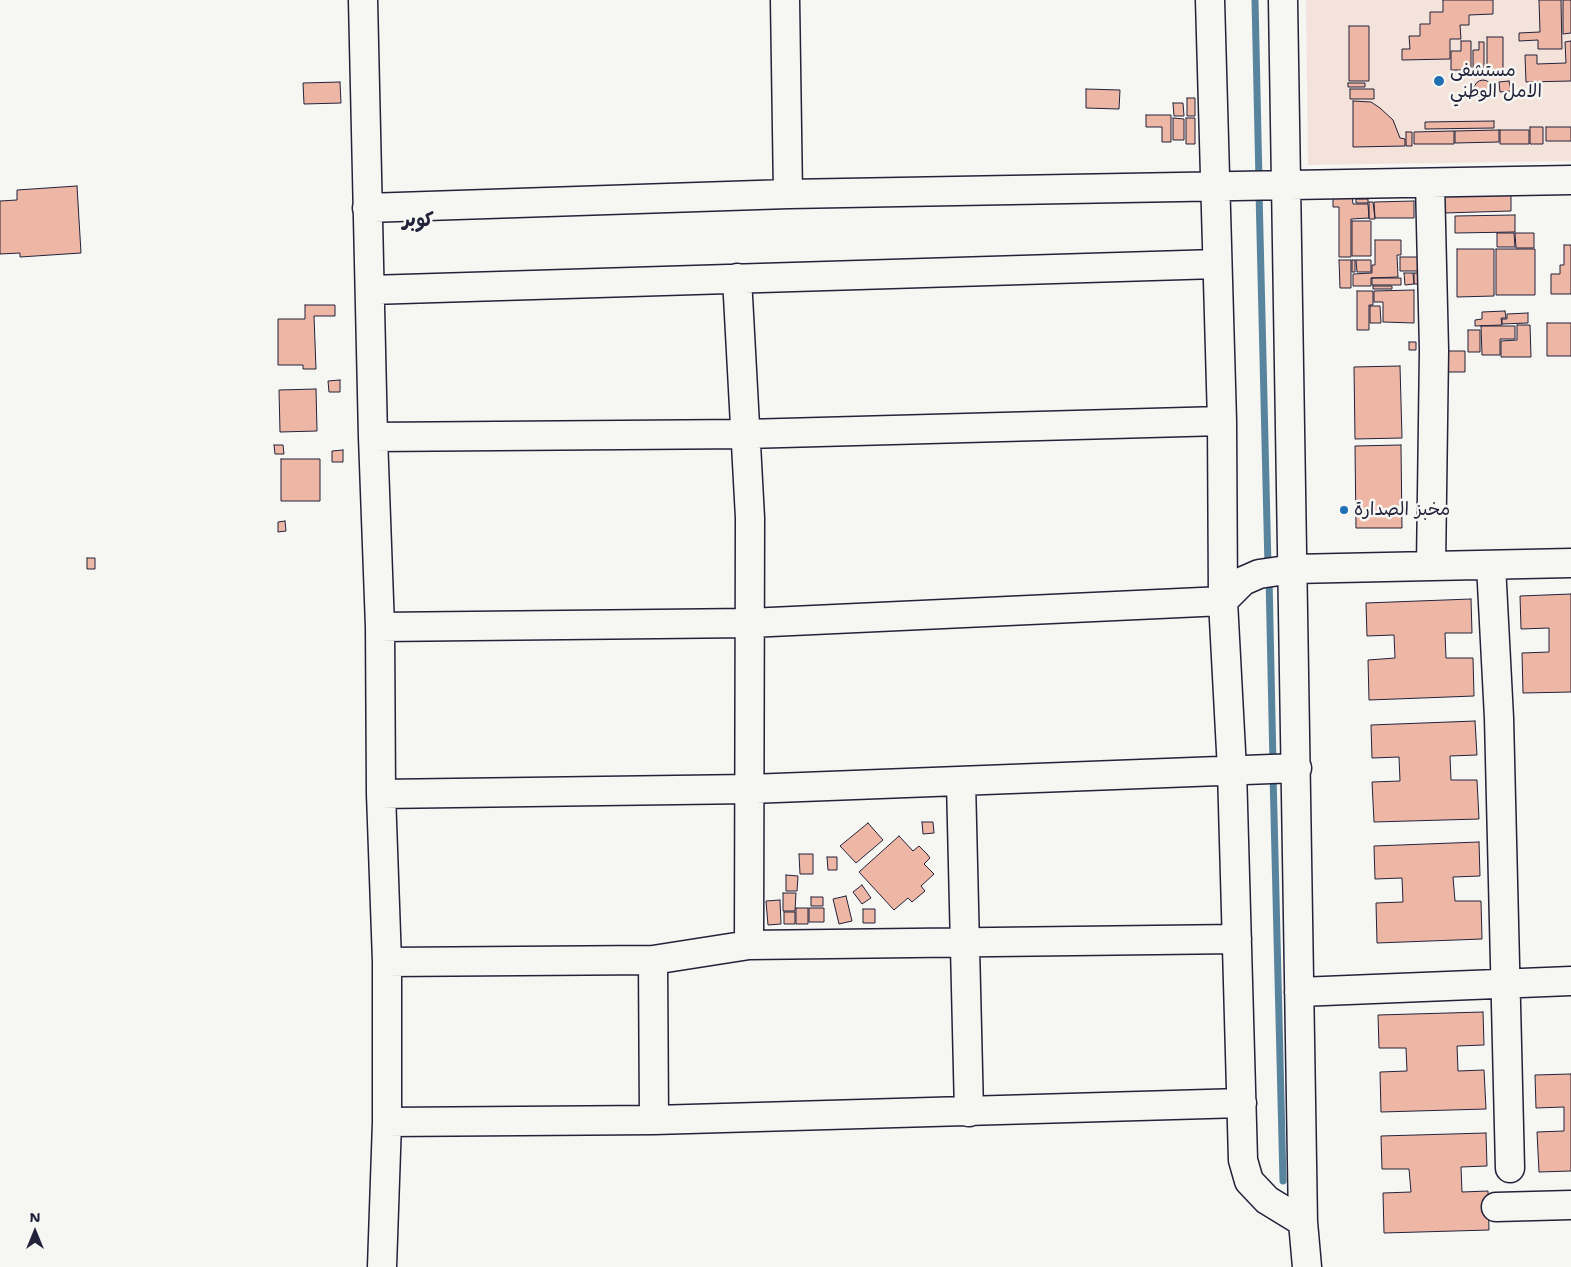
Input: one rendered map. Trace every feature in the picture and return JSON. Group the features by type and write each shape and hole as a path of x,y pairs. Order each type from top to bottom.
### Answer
{"street":[{"path":"363,0 372,437 380,627 381,794 387,962 388,1122 382,1267"},
{"path":"785,0 788,194"},
{"path":"1210,0 1222,421 1223,601 1232,770 1243,1160 1249,1181 1266,1200 1304,1222"},
{"path":"1283,0 1286,186 1277,572 1281,768 1299,992 1304,1222 1307,1267"},
{"path":"367,208 788,194 1571,180"},
{"path":"1430,182 1434,350 1431,566"},
{"path":"370,290 1217,264"},
{"path":"737,278 750,518 749,944"},
{"path":"372,437 746,434 1222,421"},
{"path":"380,627 749,623 1223,601 1243,581 1277,572 1571,563"},
{"path":"1492,565 1499,718 1504,984 1510,1168"},
{"path":"381,794 750,789 1281,768"},
{"path":"960,782 969,1112"},
{"path":"387,962 654,960 749,944 1237,939"},
{"path":"654,960 654,1120"},
{"path":"1299,992 1571,981"},
{"path":"388,1122 654,1120 1242,1103"},
{"path":"1496,1207 1571,1205"}],"shaded area":[{"name":"مستشفى الامل الوطني","path":"1306,0 1571,0 1571,161 1308,165"}],"building":[{"path":"1443,0 1493,0 1493,14 1469,15 1469,25 1460,25 1461,39 1450,39 1450,59 1402,60 1402,49 1410,49 1409,36 1420,36 1420,24 1430,24 1430,12 1443,12"},
{"path":"1539,0 1561,0 1562,49 1538,49 1538,40 1519,41 1519,33 1540,32"},
{"path":"1563,0 1571,0 1571,33 1563,34"},
{"path":"1349,26 1369,26 1369,81 1349,81"},
{"path":"1487,37 1503,37 1503,76 1487,76"},
{"path":"1461,41 1471,41 1471,70 1451,70 1451,51 1461,51"},
{"path":"1571,41 1571,81 1526,82 1525,55 1537,55 1537,64 1566,63 1565,42"},
{"path":"1479,42 1484,42 1484,75 1473,75 1473,50 1479,50"},
{"path":"1483,80 1489,83 1492,89 1489,95 1483,98 1477,95 1474,89 1477,83"},
{"path":"1509,81 1511,91 1500,92 1499,82"},
{"path":"340,82 341,103 304,104 303,83"},
{"path":"1348,83 1365,83 1365,87 1348,87"},
{"path":"1086,89 1120,90 1119,109 1086,108"},
{"path":"1350,89 1374,89 1374,99 1350,99"},
{"path":"1187,98 1195,98 1195,116 1187,116"},
{"path":"1353,101 1371,102 1380,108 1393,120 1400,138 1405,139 1405,146 1353,147"},
{"path":"1173,103 1183,103 1184,116 1174,116"},
{"path":"1146,115 1171,115 1171,142 1162,142 1162,127 1146,127"},
{"path":"1173,118 1184,119 1184,140 1173,140"},
{"path":"1186,118 1195,118 1195,144 1186,144"},
{"path":"1494,121 1494,128 1425,129 1425,122"},
{"path":"1530,127 1543,127 1543,144 1530,144"},
{"path":"1546,127 1571,127 1571,141 1546,141"},
{"path":"1499,130 1499,142 1455,143 1455,131"},
{"path":"1500,130 1529,130 1529,144 1500,144"},
{"path":"1454,131 1454,144 1414,144 1414,132"},
{"path":"1406,132 1412,132 1412,146 1406,146"},
{"path":"77,186 81,253 20,257 20,253 0,254 0,201 17,200 17,190"},
{"path":"1511,193 1511,211 1444,213 1443,194"},
{"path":"1333,195 1352,195 1353,204 1368,204 1369,218 1351,219 1351,257 1339,257 1339,207 1333,207"},
{"path":"1356,199 1368,199 1368,203 1356,203"},
{"path":"1414,201 1414,218 1375,218 1374,202"},
{"path":"1369,202 1373,202 1375,219 1369,219"},
{"path":"1515,215 1515,232 1455,233 1455,216"},
{"path":"1352,221 1371,221 1371,256 1352,256"},
{"path":"1497,233 1514,233 1515,247 1497,247"},
{"path":"1515,233 1534,233 1534,248 1516,248"},
{"path":"1375,240 1401,240 1401,255 1397,255 1398,277 1371,278 1371,286 1353,286 1353,274 1372,273 1372,265 1375,265"},
{"path":"1564,245 1571,245 1571,294 1551,294 1551,274 1560,274 1560,265 1564,265"},
{"path":"1457,249 1494,249 1494,296 1457,297"},
{"path":"1496,249 1535,249 1535,295 1496,295"},
{"path":"1400,257 1428,257 1429,271 1400,271"},
{"path":"1339,260 1351,260 1351,288 1340,288"},
{"path":"1352,260 1355,260 1355,272 1352,272"},
{"path":"1356,260 1371,260 1371,272 1357,272"},
{"path":"1404,273 1413,273 1414,284 1405,285"},
{"path":"1414,273 1421,273 1421,284 1414,284"},
{"path":"1372,278 1401,278 1401,285 1372,285"},
{"path":"1373,286 1392,286 1392,289 1373,289"},
{"path":"1414,290 1414,323 1383,322 1383,302 1374,302 1374,291"},
{"path":"1357,291 1373,291 1373,305 1369,305 1369,330 1357,330"},
{"path":"305,305 335,305 335,316 314,316 316,369 303,369 303,365 278,365 278,319 305,319"},
{"path":"1370,306 1380,306 1381,323 1370,323"},
{"path":"1505,311 1506,318 1501,318 1502,325 1475,326 1475,320 1482,319 1482,312"},
{"path":"1528,313 1528,323 1502,324 1502,319 1507,319 1507,314"},
{"path":"1547,323 1571,323 1571,356 1547,356"},
{"path":"1517,325 1530,325 1531,357 1501,357 1501,341 1517,340"},
{"path":"1481,326 1515,326 1515,339 1500,339 1500,355 1482,355"},
{"path":"1468,330 1480,330 1480,352 1468,352"},
{"path":"1409,342 1416,342 1416,350 1409,350"},
{"path":"1446,351 1465,351 1465,372 1446,372"},
{"path":"1400,366 1402,438 1355,439 1354,367"},
{"path":"340,380 340,392 329,392 328,381"},
{"path":"316,389 317,431 280,432 279,390"},
{"path":"274,445 283,445 284,454 275,454"},
{"path":"1401,445 1402,528 1356,528 1355,446"},
{"path":"343,450 343,462 332,462 332,451"},
{"path":"281,459 320,459 320,501 281,501"},
{"path":"285,521 286,531 278,532 278,522"},
{"path":"87,558 95,558 95,569 87,569"},
{"path":"1571,594 1571,692 1523,693 1522,653 1549,652 1549,628 1521,629 1520,596"},
{"path":"1471,599 1472,633 1445,633 1446,658 1473,658 1474,696 1369,700 1368,660 1395,658 1394,635 1367,636 1366,603"},
{"path":"1475,721 1477,755 1450,756 1451,780 1477,780 1479,819 1374,822 1372,782 1400,781 1399,757 1372,758 1371,725"},
{"path":"922,822 933,822 934,833 923,834"},
{"path":"868,823 883,840 856,863 840,846"},
{"path":"899,836 913,851 919,846 927,854 930,858 924,864 934,874 921,886 925,891 912,902 908,898 894,910 859,872"},
{"path":"1479,842 1480,876 1453,877 1455,901 1481,901 1482,939 1377,943 1376,903 1403,902 1402,878 1375,879 1374,846"},
{"path":"799,854 813,854 813,874 800,874"},
{"path":"827,857 837,857 837,870 828,870"},
{"path":"786,875 798,876 797,891 786,891"},
{"path":"862,885 871,898 862,904 853,892"},
{"path":"783,893 796,893 795,911 783,911"},
{"path":"846,896 852,921 839,924 833,899"},
{"path":"811,897 823,897 823,906 811,906"},
{"path":"780,900 781,924 768,925 766,901"},
{"path":"796,908 808,908 808,924 796,924"},
{"path":"809,908 824,908 824,922 809,922"},
{"path":"863,909 875,909 875,923 863,923"},
{"path":"784,912 795,912 795,924 784,924"},
{"path":"1483,1012 1484,1045 1457,1046 1458,1071 1484,1070 1486,1109 1381,1112 1380,1072 1407,1071 1406,1048 1379,1048 1378,1015"},
{"path":"1571,1074 1571,1171 1539,1172 1537,1132 1564,1131 1564,1107 1536,1108 1535,1075"},
{"path":"1486,1133 1487,1166 1461,1167 1462,1192 1488,1191 1489,1230 1384,1233 1383,1193 1411,1192 1409,1169 1382,1169 1381,1136"}],"waterway":[{"path":"1255,0 1259,181"},
{"path":"1259,192 1268,566"},
{"path":"1269,577 1273,764"},
{"path":"1273,774 1283,1181"}],"place":[{"name":"مستشفى الامل الوطني","path":"1439,81"},
{"name":"مخبز الصدارة","path":"1344,510"}],"district":[{"name":"كوبر","path":"418,221"}]}
